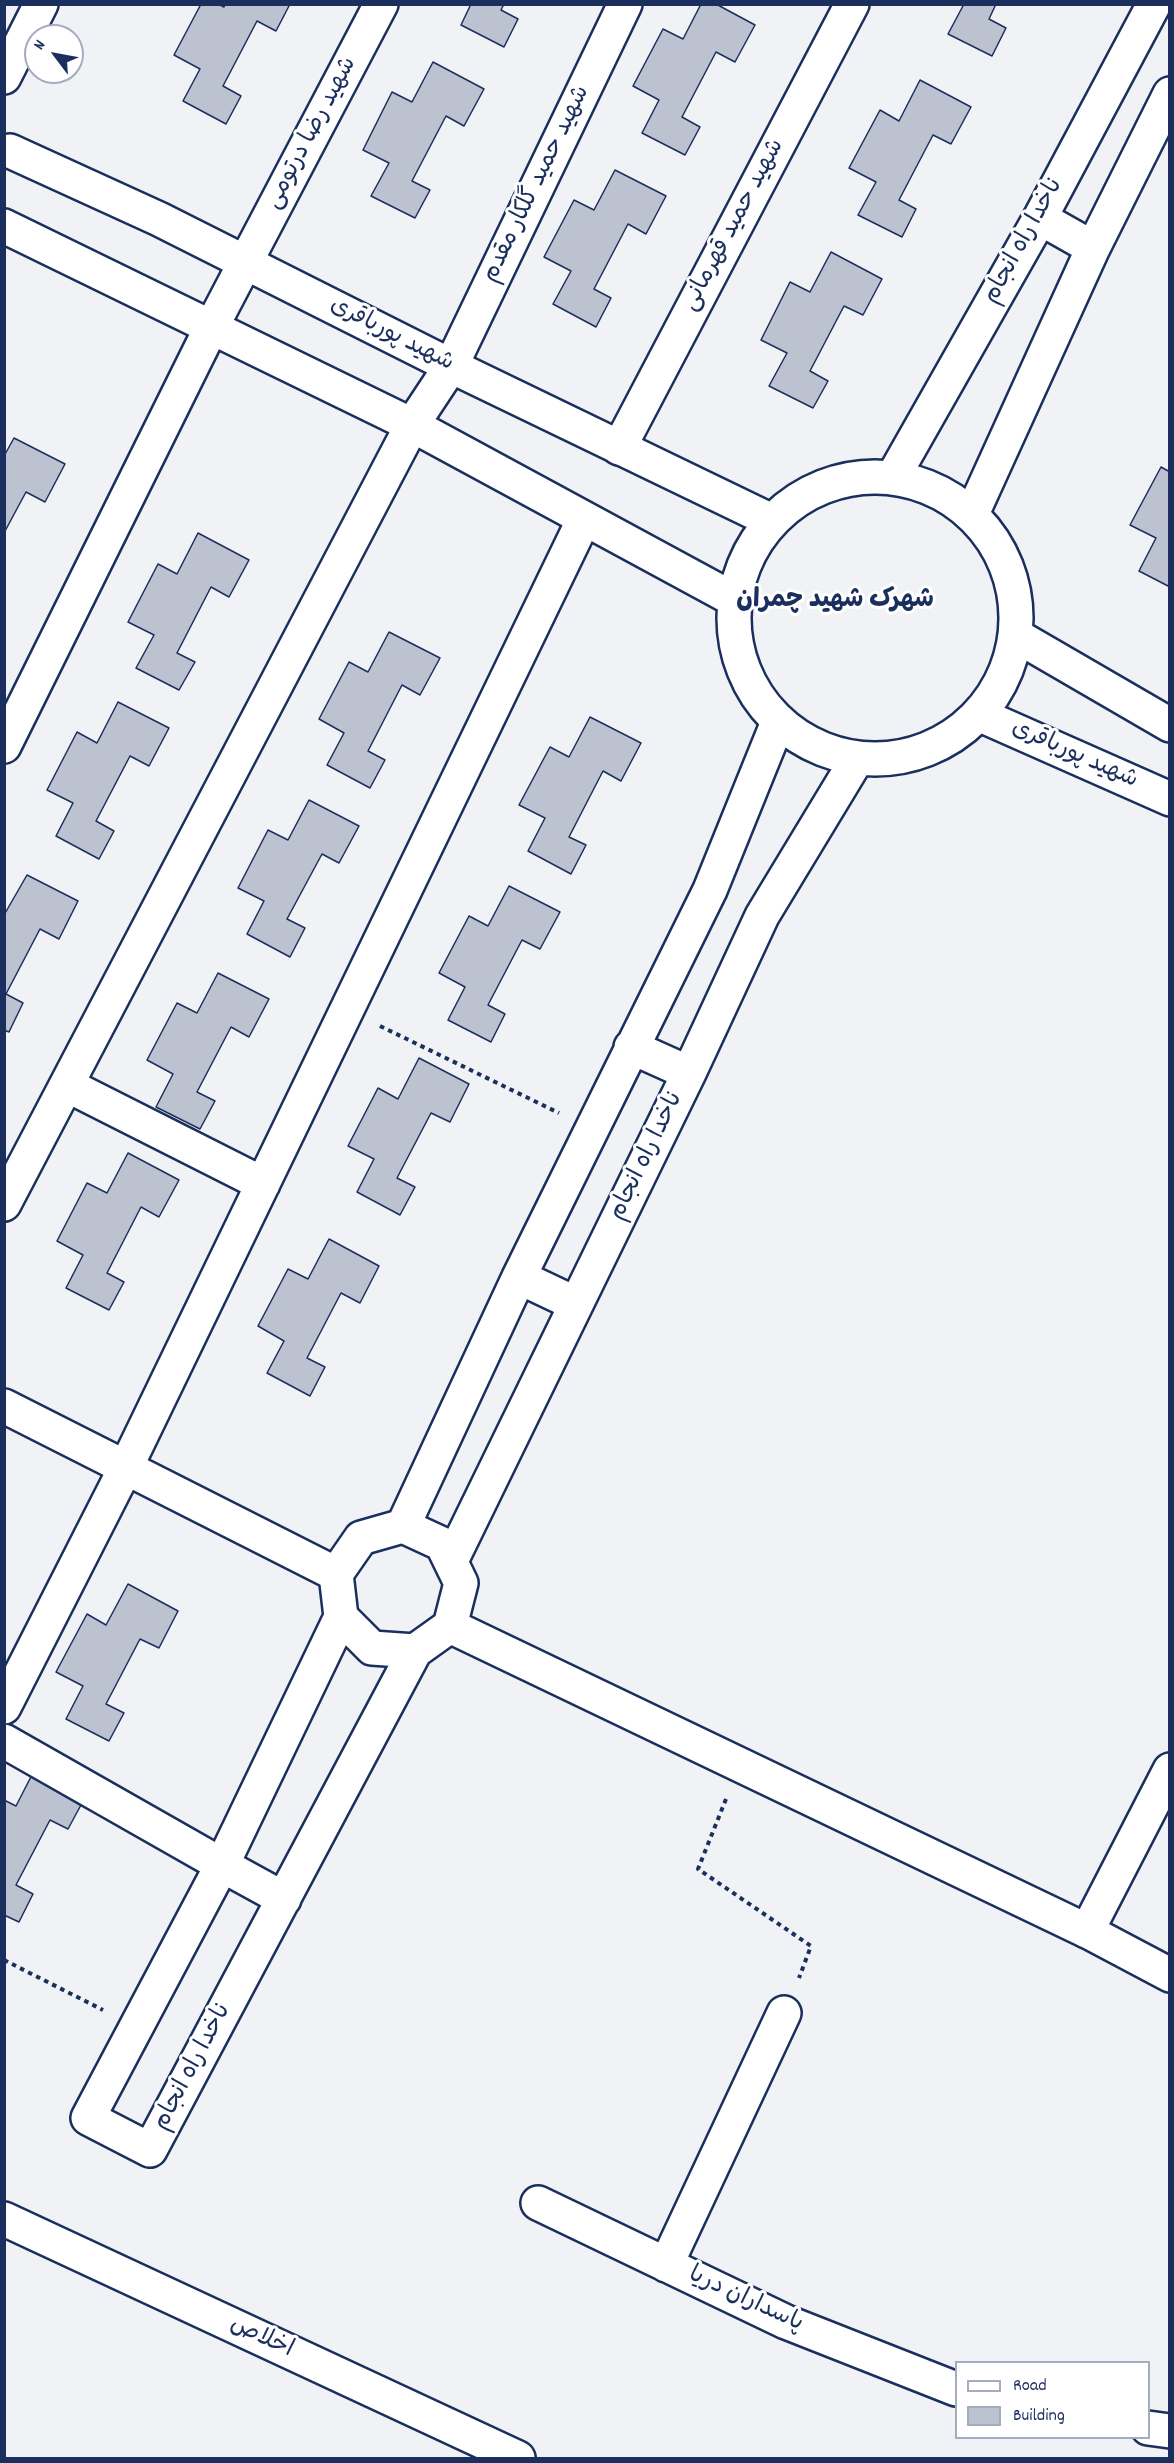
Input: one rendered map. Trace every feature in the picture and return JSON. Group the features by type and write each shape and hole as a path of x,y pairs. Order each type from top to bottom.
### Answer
{"street":[{"path":"4,77 40,4"},
{"name":"شهید رضا درتومی","path":"4,746 212,326 381,4"},
{"name":"شهید حمید گلکار مقدم","path":"4,1204 412,425 451,366 625,4"},
{"name":"شهید حمید قهرمانی","path":"619,447 852,4"},
{"name":"ناخدا راه انجام","path":"893,477 1040,218 1154,4"},
{"path":"972,514 1093,248 1170,94"},
{"name":"شهید پورباقری","path":"6,152 159,219 451,366 772,521"},
{"path":"1040,218 1093,248"},
{"path":"4,226 412,425 735,600"},
{"path":"893,477 936,489 972,514 1000,549 1014,591 1016,635 1003,678 978,714 943,741 901,757 857,759 815,746 778,722 751,686 736,645 735,600 747,558 772,521 807,493 849,479 893,477"},
{"path":"4,1707 126,1467 584,519"},
{"path":"1016,635 1170,724"},
{"name":"شهید پورباقری","path":"978,714 1170,799"},
{"path":"403,1526 519,1277 710,890 778,722"},
{"name":"ناخدا راه انجام","path":"451,1561 689,1073 762,916 857,759"},
{"path":"631,1047 689,1073"},
{"path":"67,1085 263,1184"},
{"path":"519,1277 576,1304"},
{"path":"4,1406 336,1574"},
{"path":"403,1526 442,1544 451,1561 461,1584 450,1626 415,1651 372,1648 341,1617 336,1574 361,1538 403,1526"},
{"name":"ناخدا راه انجام","path":"341,1617 222,1865 88,2118 150,2150 415,1651"},
{"path":"450,1626 1087,1931 1170,1975"},
{"path":"4,1741 284,1899"},
{"path":"1087,1931 1170,1770"},
{"path":"666,2265 784,2013"},
{"name":"پاسداران دریا","path":"538,2203 786,2322 955,2388"},
{"name":"اخلاص","path":"4,2219 518,2458"},
{"path":"1150,2428 1170,2431"}],"path":[{"path":"346,1010 591,1129"},
{"path":"740,1765 698,1869 811,1946 784,2013"},
{"path":"4,1960 136,2027"}],"building":[{"path":"201,4 218,4 224,7 225,4 290,4 276,31 257,21 223,86 241,96 226,124 183,101 200,69 174,55"},
{"path":"471,4 504,4 501,10 518,19 504,47 461,25"},
{"path":"701,4 716,4 755,25 735,62 716,52 682,117 700,127 685,155 642,133 659,100 633,86 663,29 683,39"},
{"path":"964,4 996,4 989,19 1006,28 992,56 948,34"},
{"path":"433,62 484,89 464,126 446,116 412,181 430,190 415,218 371,196 389,163 363,150 392,92 412,102"},
{"path":"920,80 971,107 951,144 933,135 899,200 916,209 902,237 858,215 876,182 849,168 880,110 899,121"},
{"path":"615,170 666,196 646,234 628,224 594,289 611,298 596,327 553,304 571,271 544,257 574,200 594,210"},
{"path":"831,252 882,279 863,315 844,306 810,371 828,381 813,408 769,386 787,353 761,340 790,282 810,292"},
{"path":"14,438 65,464 45,502 26,492 4,533 4,456"},
{"path":"1161,467 1170,472 1170,587 1139,571 1156,538 1130,525"},
{"path":"198,533 249,560 229,597 211,587 177,653 195,662 179,690 136,668 154,635 128,622 158,564 177,574"},
{"path":"389,632 440,658 420,695 402,685 368,751 385,760 370,788 327,765 344,733 319,719 349,662 368,672"},
{"path":"118,702 169,728 149,766 130,756 96,821 114,831 99,859 56,836 73,803 47,790 77,732 97,743"},
{"path":"590,717 641,743 621,781 603,771 569,837 586,845 571,874 528,851 545,818 519,805 550,747 569,757"},
{"path":"309,800 359,826 339,863 322,854 287,919 305,928 290,957 247,934 264,901 238,888 268,830 288,840"},
{"path":"27,875 78,901 59,939 40,929 6,994 23,1003 9,1032 4,1030 4,915"},
{"path":"509,886 560,912 540,949 522,940 488,1005 505,1014 491,1042 448,1020 465,987 439,973 469,916 488,926"},
{"path":"218,973 269,999 249,1037 231,1027 197,1092 215,1101 200,1129 156,1107 173,1074 147,1060 177,1003 197,1013"},
{"path":"419,1058 469,1084 450,1122 431,1113 397,1178 415,1187 400,1215 357,1192 374,1159 348,1146 378,1088 398,1099"},
{"path":"128,1153 179,1180 159,1217 141,1207 107,1273 124,1282 109,1310 66,1288 83,1255 57,1241 87,1183 107,1193"},
{"path":"329,1239 379,1266 360,1303 341,1293 307,1358 325,1367 310,1396 267,1373 284,1341 258,1326 288,1269 308,1279"},
{"path":"128,1584 178,1611 159,1648 140,1639 106,1704 124,1713 109,1741 66,1719 83,1686 56,1672 87,1614 106,1625"},
{"path":"37,1765 88,1792 68,1829 50,1820 16,1885 33,1894 19,1922 4,1915 4,1800 16,1806"}],"district":[{"name":"شهرک شهید چمران","path":"835,602"}]}
